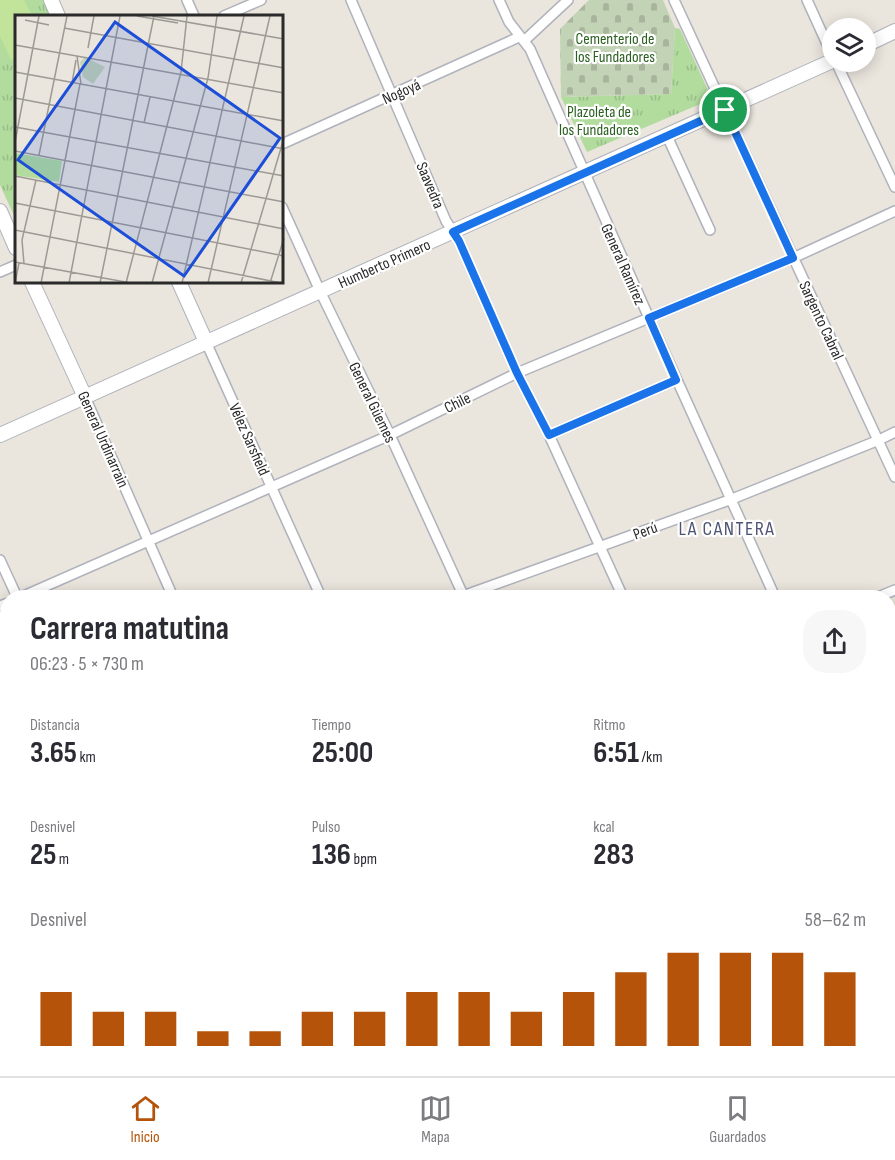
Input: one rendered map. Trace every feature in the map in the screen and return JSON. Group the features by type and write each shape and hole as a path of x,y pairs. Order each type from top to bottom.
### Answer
{"street":[{"path":"51,0 58,15"},
{"path":"187,0 194,15"},
{"path":"226,15 261,0"},
{"name":"Saavedra","path":"351,0 517,373 549,435 620,590"},
{"name":"General Ramírez","path":"499,0 509,22 530,49 676,380 773,590"},
{"name":"Nogoyá","path":"284,143 522,39 568,0"},
{"name":"Sargento Cabral","path":"674,0 895,477"},
{"path":"807,0 822,33"},
{"path":"876,40 895,31"},
{"name":"Humberto Primero","path":"0,435 822,66"},
{"path":"839,72 895,187"},
{"path":"667,136 710,230"},
{"name":"General Güemes","path":"284,211 390,435 459,590"},
{"name":"Chile","path":"35,590 390,435 517,373 793,258 895,211"},
{"path":"0,212 15,246"},
{"path":"0,272 15,265"},
{"name":"General Urdinarrain","path":"33,284 170,590"},
{"name":"Vélez Sarsfield","path":"180,284 318,590"},
{"path":"549,435 676,380"},
{"name":"Perú","path":"481,590 732,499 895,432"},
{"path":"0,560 15,590"}],"green space":[{"path":"0,0 44,0 51,15 15,15 15,218 0,185"},
{"path":"0,0 24,0 32,15 15,15 15,58 11,60 0,36"},
{"name":"Cementerio de los Fundadores","path":"589,0 663,0 675,28 671,94 561,97 560,29"},
{"name":"Plazoleta de los Fundadores","path":"675,28 680,29 712,99 587,152 561,97 671,94"}],"district":[{"name":"LA CANTERA","path":"727,528"}],"route":[{"path":"725,110 793,258 649,318 676,380 549,435 517,373 453,232 725,110"}]}
